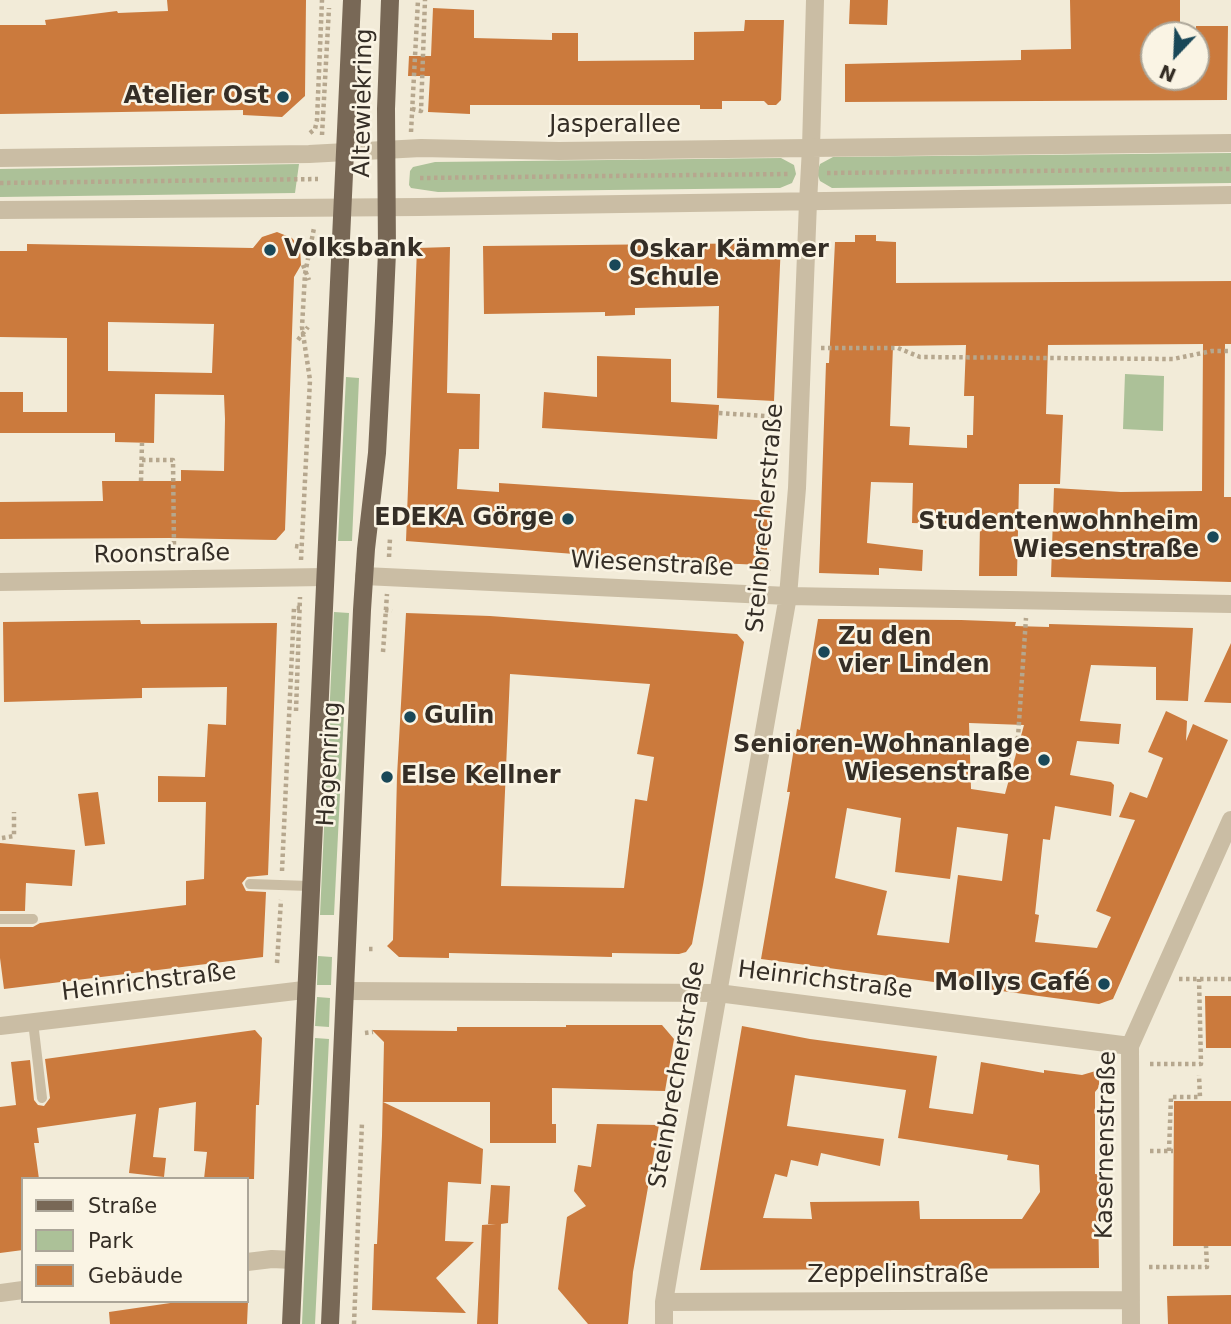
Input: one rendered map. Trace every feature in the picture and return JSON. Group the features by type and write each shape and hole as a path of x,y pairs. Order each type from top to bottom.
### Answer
{"main road":[{"name":"Altewiekring","path":"341,207 352,0"},
{"name":"Altewiekring","path":"387,207 390,0"},
{"name":"Hagenring","path":"290,1324 341,207"},
{"name":"Hagenring","path":"330,1324 364,576 377,453 387,207"}],"street":[{"name":"Steinbrecherstraße","path":"664,1324 664,1302 788,596 797,488 815,0"},
{"name":"Jasperallee","path":"0,158 320,153 421,148 559,151 1231,143"},
{"path":"0,210 1231,195"},
{"name":"Wiesenstraße","path":"364,576 788,596 1231,604"},
{"name":"Roonstraße","path":"0,582 324,577"},
{"name":"Kasernenstraße","path":"1131,1324 1130,1054 1231,820"},
{"name":"Heinrichstraße","path":"1,1022 33,1022 304,990"},
{"name":"Heinrichstraße","path":"345,991 718,993 1130,1054"},
{"path":"248,1262 265,1259 293,1260"},
{"path":"0,1293 21,1290"},
{"name":"Zeppelinstraße","path":"664,1302 1131,1300"}],"lane":[{"path":"250,884 309,886"},
{"path":"0,919 33,919"},
{"path":"33,1022 42,1098"}],"path":[{"path":"296,719 310,380 302,335 304,268 316,207 320,153 322,0"},
{"path":"310,133 315,129 321,106 329,0"},
{"path":"418,0 421,30"},
{"path":"405,102 414,111 425,0"},
{"path":"408,29 421,30"},
{"path":"420,164 420,190"},
{"path":"828,173 1231,169"},
{"path":"420,178 787,174"},
{"path":"0,183 318,179"},
{"path":"304,268 309,280"},
{"path":"298,341 308,327"},
{"path":"803,347 898,348 920,357 1093,359 1173,359 1212,351 1231,351"},
{"path":"719,413 780,417"},
{"path":"141,481 142,443"},
{"path":"142,460 173,460 174,546"},
{"path":"295,546 302,547"},
{"path":"625,557 625,567"},
{"path":"999,777 1018,737 1027,599"},
{"path":"277,962 294,608 300,608"},
{"path":"385,610 392,611"},
{"path":"2,838 13,836 14,812"},
{"path":"279,946 287,946"},
{"path":"369,949 376,949"},
{"path":"1177,979 1231,979"},
{"path":"1130,1054 1201,1064 1199,979"},
{"path":"365,1024 365,1046"},
{"path":"365,1032 373,1032"},
{"path":"1149,1151 1171,1151 1171,1097 1200,1097 1199,1075"},
{"path":"354,1324 362,1111"},
{"path":"1149,1267 1207,1267 1206,1246"}],"green space":[{"path":"1231,153 1231,183 832,188 820,181 817,173 820,164 833,157"},
{"path":"781,158 794,165 796,174 792,183 780,188 438,192 411,188 409,185 413,167 435,162"},
{"path":"299,164 295,193 0,197 0,169"},
{"path":"1125,374 1164,376 1163,431 1123,429"},
{"path":"346,377 359,378 352,541 338,541"},
{"path":"334,612 349,613 334,915 320,915"},
{"path":"318,956 332,957 331,985 317,985"},
{"path":"317,997 330,998 329,1027 315,1026"},
{"path":"315,1038 329,1039 315,1324 302,1324"}],"building":[{"path":"167,0 306,0 305,96 282,117 243,115 243,110 0,114 0,25 46,25 45,20 117,11 168,11"},
{"path":"850,0 888,0 887,25 849,24"},
{"path":"1070,0 1180,0 1180,21 1140,21 1140,91 1210,91 1210,26 1228,26 1227,100 845,102 845,64 1021,60 1021,50 1071,49"},
{"path":"433,8 474,10 474,38 552,40 552,33 578,33 578,61 694,60 694,32 744,31 745,20 784,20 781,100 776,105 768,105 764,101 722,101 722,109 700,109 700,105 470,105 470,114 428,112 430,76 408,76 409,56 431,56"},
{"path":"277,232 292,238 300,248 301,265 294,277 285,530 276,540 0,539 0,502 103,501 102,481 181,481 181,470 224,471 225,419 224,395 155,394 154,443 115,442 115,433 0,433 0,392 23,392 23,412 67,412 67,338 0,337 0,251 27,251 27,244 253,248 262,237","holes":["108,322 214,324 212,373 108,371"]},
{"path":"855,235 876,235 876,241 896,242 896,283 1231,281 1231,344 1225,344 1224,497 1231,497 1231,582 1051,577 1054,488 1121,492 1202,491 1203,344 1048,345 1046,414 1063,415 1060,484 1019,484 1017,576 979,576 980,525 912,523 913,483 871,482 867,543 923,550 922,571 879,568 879,575 819,573 826,363 829,363 835,242 855,242","holes":["966,345 964,396 974,396 973,435 967,435 967,448 909,445 910,427 890,426 893,346"]},
{"path":"781,243 774,401 717,398 719,306 635,308 635,315 605,316 605,312 484,314 483,246"},
{"path":"450,247 447,393 480,394 479,449 459,449 457,489 499,492 499,483 771,501 766,560 761,565 652,560 406,541 417,248"},
{"path":"597,356 671,359 671,402 719,405 717,439 542,428 544,392 597,397"},
{"path":"406,613 490,616 737,634 744,642 692,944 686,952 612,953 612,957 449,953 449,958 399,957 387,946 393,940 397,776","holes":["510,674 650,684 637,754 654,757 647,801 635,799 624,888 501,886"]},
{"path":"818,619 961,620 1016,622 1015,626 1049,627 1049,624 1193,628 1188,701 1156,700 1156,667 1091,665 1080,721 1121,724 1119,744 1077,741 1070,775 1111,782 1114,785 1111,816 1055,806 1050,840 1043,839 1035,914 1039,915 1035,942 1097,948 1111,917 1096,911 1135,820 1119,817 1130,792 1147,798 1163,758 1148,752 1166,711 1187,721 1186,741 1193,724 1228,740 1113,999 1099,1004 761,959 790,792 787,792 797,729 800,730","holes":["969,723 1024,725 1005,794 971,789","847,808 901,818 895,872 950,879 957,827 1008,834 1002,881 958,875 949,943 877,935 887,891 835,878"]},
{"path":"140,620 141,624 277,623 268,875 247,877 242,883 246,891 266,892 263,957 4,989 0,927 33,927 40,923 186,905 186,881 204,879 206,802 158,802 158,776 205,777 208,724 226,725 227,687 142,688 142,698 4,702 3,622"},
{"path":"1231,643 1231,703 1204,702"},
{"path":"98,792 105,844 85,846 78,794"},
{"path":"0,843 75,850 72,886 26,883 25,911 0,911"},
{"path":"1205,996 1231,996 1231,1048 1206,1048"},
{"path":"662,1025 674,1039 665,1091 552,1088 552,1124 556,1124 556,1143 490,1143 490,1102 383,1102 483,1149 481,1184 448,1182 445,1241 474,1242 436,1278 466,1313 372,1310 382,1136 384,1042 372,1030 457,1031 457,1027"},
{"path":"742,1026 810,1039 937,1056 929,1108 973,1114 981,1062 1044,1073 1044,1070 1082,1075 1099,1070 1099,1087 1095,1092 1095,1174 1100,1174 1099,1268 700,1270","holes":["795,1075 906,1090 898,1138 1008,1155 1007,1160 1039,1165 1040,1192 1022,1219 920,1219 919,1201 810,1202 812,1219 763,1218 775,1174 787,1177 791,1160 818,1166 821,1153 880,1166 884,1139 787,1126"]},
{"path":"255,1030 262,1038 259,1105 256,1105 254,1179 204,1177 207,1152 194,1151 196,1102 159,1108 153,1157 166,1158 164,1177 129,1173 136,1114 37,1128 39,1143 34,1143 39,1177 21,1177 21,1250 0,1253 0,1107 16,1105 11,1062 30,1060 34,1100 38,1105 44,1106 50,1098 45,1059"},
{"path":"1174,1101 1231,1101 1231,1246 1173,1246"},
{"path":"597,1124 659,1125 633,1272 628,1324 588,1324 558,1289 567,1217 586,1206 574,1191 578,1165 591,1167"},
{"path":"491,1185 510,1186 508,1223 501,1224 498,1324 477,1324 482,1225 496,1224 488,1224"},
{"path":"1231,1295 1231,1324 1168,1324 1167,1296"},
{"path":"170,1303 248,1303 247,1324 110,1324 109,1312"}],"place":[{"name":"Atelier Ost","path":"283,97"},
{"name":"Volksbank","path":"270,250"},
{"name":"Oskar Kämmer Schule","path":"615,265"},
{"name":"EDEKA Görge","path":"568,519"},
{"name":"Studentenwohnheim Wiesenstraße","path":"1213,537"},
{"name":"Zu den vier Linden","path":"824,652"},
{"name":"Gulin","path":"410,717"},
{"name":"Senioren-Wohnanlage Wiesenstraße","path":"1044,760"},
{"name":"Else Kellner","path":"387,777"},
{"name":"Mollys Café","path":"1104,984"}]}
